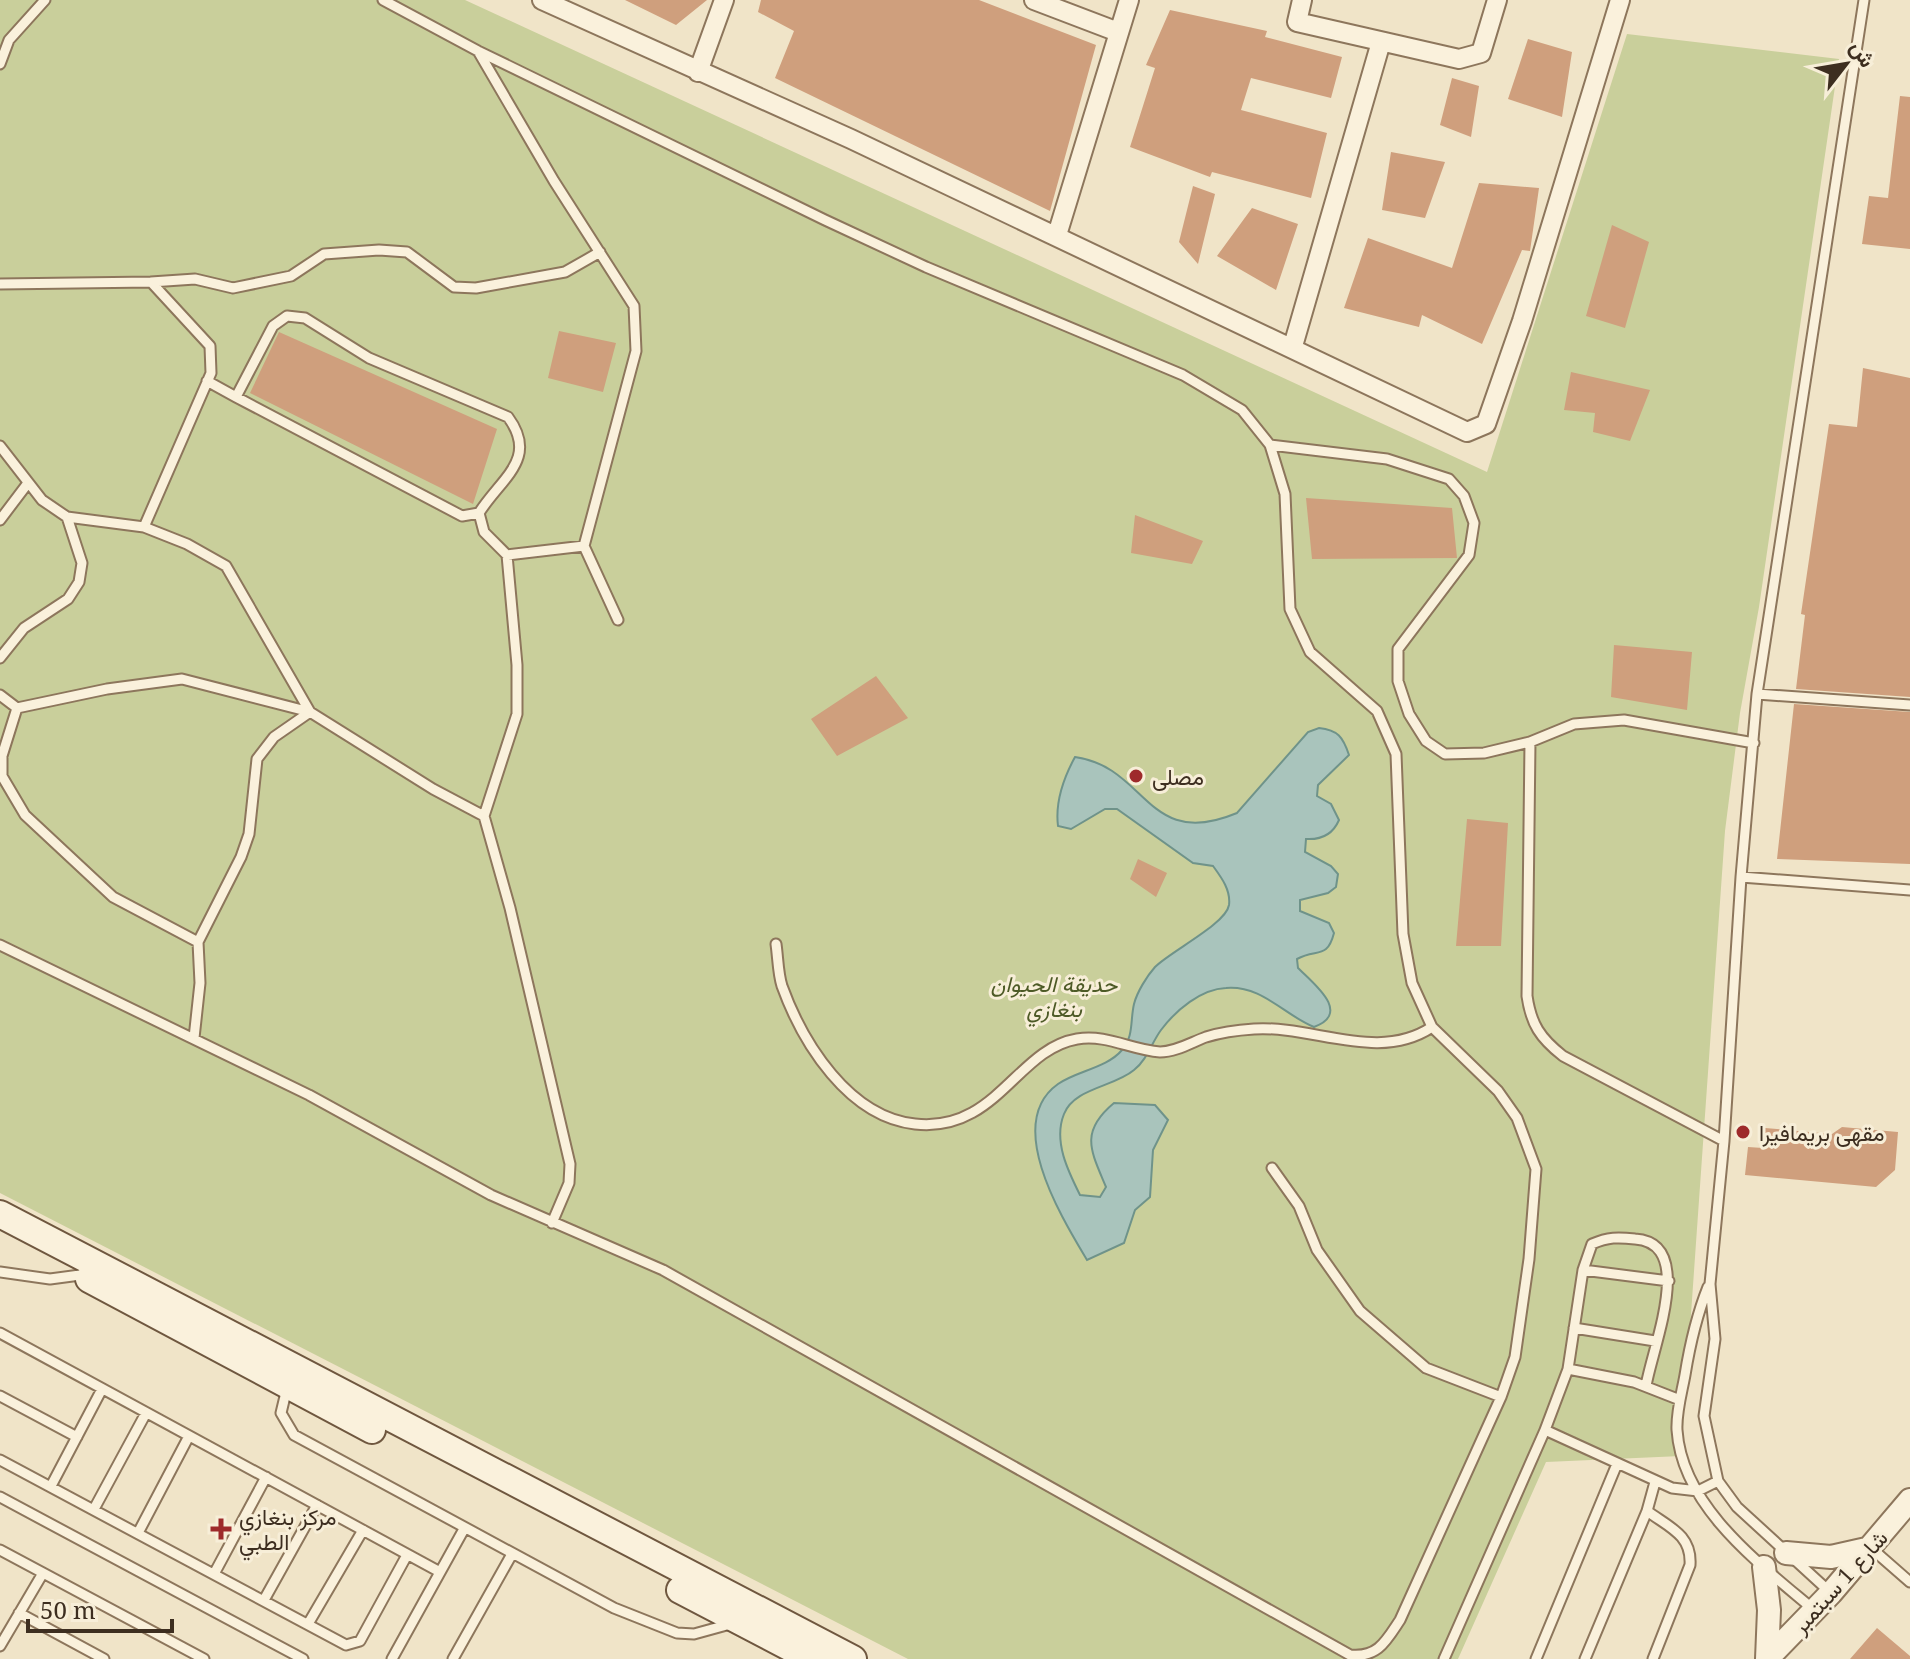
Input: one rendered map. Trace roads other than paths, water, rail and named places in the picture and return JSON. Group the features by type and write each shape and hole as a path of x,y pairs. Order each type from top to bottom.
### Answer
{"main road":[{"path":"0,1214 290,1377 812,1659"},
{"path":"0,1234 853,1659"}],"street":[{"path":"542,0 1057,235 1467,432 1486,424 1522,321 1620,0"},
{"path":"698,72 724,0"},
{"path":"1034,0 1118,32"},
{"path":"1057,235 1129,0"},
{"path":"1302,0 1297,22 1459,59 1481,53 1497,0"},
{"path":"1293,346 1381,42"},
{"name":"شارع 1 سبتمبر","path":"1767,1659 1831,1593 1910,1500"},
{"path":"1786,1553 1831,1557 1871,1548"},
{"path":"1764,1567 1769,1610 1767,1659"}],"lane":[{"path":"0,64 9,40 45,0"},
{"path":"0,945 309,1095 422,1159 552,1223 613,1245 663,1270 1350,1655 1366,1657 1381,1648 1400,1620 1501,1397 1517,1343 1529,1259 1536,1169 1517,1118 1498,1091 1432,1027 1412,983 1403,934 1396,754 1377,711 1310,652 1290,609 1285,494 1270,445 1242,410 1183,375 926,267 478,51 383,0"},
{"path":"1831,1593 1737,1507 1718,1481 1704,1416 1715,1339 1710,1284 1724,1141 1741,877 1757,694 1864,0"},
{"path":"478,51 634,306 636,351 584,546 618,620"},
{"path":"0,284 195,279 233,288 291,276 324,254 379,250 407,252 454,287 476,288 565,272 600,252"},
{"path":"144,527 211,373 210,346 151,282"},
{"path":"236,397 273,326 287,316 305,318 369,358 508,417 518,430 523,450 517,465 495,488 479,513 484,532 507,555 517,665 517,714 484,816 510,908 570,1164 569,1183 552,1223"},
{"path":"207,381 462,516 479,513"},
{"path":"1270,445 1387,459 1449,479 1464,496 1474,523 1469,555 1398,649 1398,681 1414,723 1426,741 1445,754 1484,753 1530,742 1574,724 1624,720 1754,743"},
{"path":"0,446 42,500 67,517 144,527 187,544 226,566 310,712"},
{"path":"0,520 28,483"},
{"path":"0,658 24,628 68,599 79,582 82,563 67,517"},
{"path":"507,555 584,546"},
{"path":"0,695 17,708 107,689 182,679 310,712 433,789 484,816"},
{"path":"1757,694 1910,705"},
{"path":"17,708 2,756 2,776 25,815 113,897 198,942"},
{"path":"194,1038 200,983 198,942 241,857 249,834 251,787 257,759 274,737 310,712"},
{"path":"1530,742 1527,996 1531,1023 1545,1042 1563,1056 1724,1141"},
{"path":"1741,877 1910,890"},
{"path":"776,944 781,984 803,1031 827,1067 866,1108 915,1124 957,1120 990,1104 1051,1049 1075,1039 1115,1040 1155,1051 1174,1050 1236,1030 1264,1028 1362,1043 1416,1037 1432,1027"},
{"path":"1272,1168 1299,1206 1317,1250 1360,1311 1426,1368 1501,1397"},
{"path":"1444,1659 1545,1430 1568,1369 1583,1270 1592,1244 1609,1237 1651,1240 1664,1251 1669,1281 1646,1386"},
{"path":"1583,1270 1669,1281"},
{"path":"0,1272 50,1279 80,1275"},
{"path":"1710,1284 1693,1322 1677,1427 1681,1456 1707,1507 1764,1567 1814,1610"},
{"path":"1574,1328 1655,1341"},
{"path":"0,1333 440,1572"},
{"path":"1568,1369 1646,1386 1680,1400"},
{"path":"290,1377 281,1413 294,1435 464,1529 614,1608 677,1633 694,1634 741,1621"},
{"path":"51,1486 102,1389"},
{"path":"0,1396 77,1437"},
{"path":"94,1509 146,1413"},
{"path":"1545,1430 1655,1482 1698,1491 1718,1481"},
{"path":"138,1533 189,1436"},
{"path":"0,1460 346,1645 360,1641 407,1555"},
{"path":"1536,1659 1617,1464"},
{"path":"214,1574 266,1477"},
{"path":"1585,1659 1647,1511 1655,1482"},
{"path":"0,1497 303,1659"},
{"path":"264,1600 317,1505"},
{"path":"1647,1511 1685,1538 1691,1549 1690,1565 1653,1659"},
{"path":"392,1659 464,1529"},
{"path":"308,1624 363,1530"},
{"path":"1871,1548 1910,1582"},
{"path":"0,1550 204,1659"},
{"path":"453,1659 512,1554"},
{"path":"0,1646 43,1573"},
{"path":"19,1613 104,1659"}],"water":[{"path":"1319,728 1339,736 1349,755 1318,785 1317,796 1331,804 1339,820 1326,835 1306,839 1305,852 1331,866 1338,874 1336,887 1328,893 1300,900 1300,911 1329,923 1334,933 1324,950 1297,959 1298,968 1326,998 1330,1014 1314,1027 1251,991 1226,988 1207,992 1174,1015 1134,1070 1085,1093 1069,1105 1061,1124 1061,1145 1080,1195 1100,1197 1106,1187 1091,1142 1096,1123 1114,1103 1155,1105 1168,1120 1153,1150 1150,1197 1135,1210 1124,1243 1087,1260 1064,1220 1042,1171 1036,1146 1036,1122 1042,1101 1058,1084 1108,1061 1122,1050 1130,1034 1135,999 1149,975 1155,967 1218,920 1226,912 1229,899 1225,884 1213,866 1193,863 1117,809 1105,809 1071,829 1058,826 1059,799 1067,774 1075,757 1099,764 1118,775 1165,815 1184,822 1207,822 1237,813 1308,732"}],"place":[{"name":"مصلى","path":"1136,776"},
{"name":"مقهى بريمافيرا","path":"1743,1132"},
{"name":"مركز بنغازي الطبي","path":"221,1529"}],"park label":[{"name":"حديقة الحيوان بنغازي","path":"1054,996"}]}
